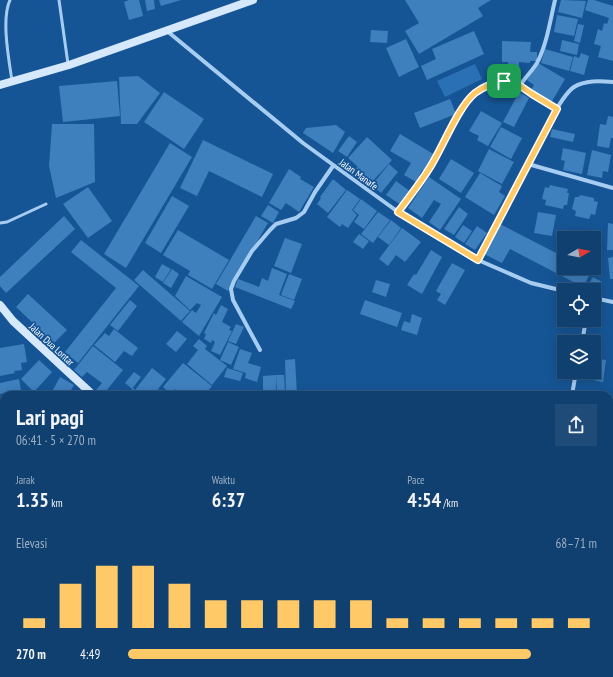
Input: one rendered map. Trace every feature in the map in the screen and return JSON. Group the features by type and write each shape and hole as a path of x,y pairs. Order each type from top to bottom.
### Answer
{"street":[{"path":"0,85 69,64 167,31 251,0"},
{"path":"520,85 536,63 541,52 555,0"},
{"name":"Jalan Manafe","path":"167,31 333,166 398,212 478,260 531,283 557,289"},
{"path":"398,212 421,181 465,104 482,88 504,81 516,83 557,109"},
{"path":"478,260 557,109 573,88 582,83 601,81 613,82"},
{"path":"528,164 613,188"},
{"path":"260,350 233,300 231,289 234,281 252,251 276,224 296,218 304,212 315,192 333,166"},
{"path":"601,299 613,302"},
{"name":"Jalan Dua Lontar","path":"0,305 13,321 89,391"},
{"path":"573,391 575,379"}],"lane":[{"path":"10,0 7,6 7,39 12,81"},
{"path":"59,0 69,64"},
{"path":"0,223 7,222 46,204"}],"shaded area":[{"path":"475,64 482,79 445,97 437,81"}],"building":[{"path":"129,0 139,0 143,16 129,20 124,2"},
{"path":"145,0 154,0 155,9 147,11"},
{"path":"159,0 181,0 161,6"},
{"path":"405,0 491,0 478,8 483,16 419,54 405,31 419,23"},
{"path":"561,0 586,1 582,18 558,12"},
{"path":"588,0 594,0 613,6 613,61 598,57 601,46 594,44 598,29 602,31 604,23 607,24 609,18 585,10"},
{"path":"557,15 578,19 574,36 554,32"},
{"path":"578,24 584,25 580,43 574,41"},
{"path":"371,30 388,31 387,43 370,42"},
{"path":"474,31 484,54 427,80 421,66 436,59 432,49"},
{"path":"406,39 419,67 399,77 386,48"},
{"path":"562,40 579,44 577,55 560,51"},
{"path":"502,41 531,42 530,52 537,52 537,61 530,61 530,63 519,62 519,69 508,69 508,62 502,62"},
{"path":"545,49 573,57 569,71 541,63"},
{"path":"581,53 589,56 584,75 570,71 574,56 579,58"},
{"path":"538,63 565,79 551,103 531,90 534,85 527,80"},
{"path":"138,76 160,93 137,124 121,124 119,77"},
{"path":"117,81 120,116 63,122 59,86"},
{"path":"164,92 204,119 184,149 144,122"},
{"path":"519,92 529,98 514,127 503,122"},
{"path":"450,99 456,114 420,128 414,113"},
{"path":"481,111 502,123 488,146 477,140 479,136 469,131"},
{"path":"608,116 613,117 613,138 611,138 609,148 597,146 600,124 606,125"},
{"path":"52,124 94,124 95,182 56,198 49,166"},
{"path":"336,125 345,132 333,153 303,133 306,128"},
{"path":"501,127 522,138 511,159 490,147"},
{"path":"552,129 575,134 573,142 550,137"},
{"path":"400,134 435,155 425,172 422,170 416,182 404,175 411,163 390,151"},
{"path":"349,136 357,142 347,157 338,151"},
{"path":"367,137 392,160 372,182 356,168 358,167 348,158"},
{"path":"203,140 273,174 262,197 209,171 197,196 180,188"},
{"path":"170,143 192,157 126,268 104,254"},
{"path":"563,148 586,153 582,174 563,170 565,161 561,160"},
{"path":"489,149 514,162 502,184 478,171"},
{"path":"592,150 611,155 608,172 603,171 602,178 587,175"},
{"path":"451,159 474,173 461,193 439,179"},
{"path":"389,164 398,172 381,193 372,185"},
{"path":"289,169 301,177 300,179 314,187 299,212 286,203 281,210 269,203"},
{"path":"480,173 502,186 499,192 505,196 494,215 465,197"},
{"path":"429,177 461,199 440,230 429,222 441,204 434,200 422,218 408,208"},
{"path":"333,179 346,190 328,213 317,204 321,198 320,197"},
{"path":"396,181 411,192 401,205 386,195"},
{"path":"550,185 568,189 567,193 569,193 567,205 564,205 563,209 545,205 546,200 542,199 545,187 549,188"},
{"path":"88,187 112,221 88,238 63,204"},
{"path":"347,190 360,199 352,210 357,215 348,228 342,224 340,227 327,217"},
{"path":"580,195 594,198 594,201 598,202 595,215 591,214 589,219 575,216 576,211 572,209 575,197 579,197"},
{"path":"172,196 189,206 161,253 145,243"},
{"path":"361,199 377,211 364,229 354,222 359,215 353,210"},
{"path":"268,205 279,212 273,223 261,216"},
{"path":"459,207 468,214 454,235 444,229"},
{"path":"378,212 390,220 373,243 361,234"},
{"path":"538,212 556,215 552,236 534,233"},
{"path":"64,216 75,229 6,293 0,286 0,277"},
{"path":"256,216 268,223 228,291 216,284"},
{"path":"391,220 401,228 389,245 378,237"},
{"path":"608,223 613,224 613,250 607,250"},
{"path":"500,224 557,253 557,273 510,249 502,263 484,254"},
{"path":"463,225 472,231 464,243 455,237"},
{"path":"477,226 487,233 475,250 465,244"},
{"path":"402,228 421,242 405,262 396,255 388,266 379,259"},
{"path":"178,230 229,260 212,289 188,275 190,271 163,255"},
{"path":"359,234 369,241 363,249 353,242"},
{"path":"285,238 302,244 291,273 274,266"},
{"path":"81,240 139,286 78,363 65,352 116,288 71,252"},
{"path":"431,250 442,257 422,294 407,285 414,274 416,275"},
{"path":"613,257 613,279 610,279 608,258"},
{"path":"452,263 465,270 445,305 437,300 441,294 436,291"},
{"path":"162,264 171,269 163,282 155,277"},
{"path":"272,268 287,274 279,295 295,301 291,309 235,287 238,279 259,287 262,278 268,281"},
{"path":"172,269 179,274 171,288 163,283"},
{"path":"143,270 190,311 181,321 134,280"},
{"path":"289,274 302,279 294,300 281,295"},
{"path":"560,275 589,275 585,283 575,283"},
{"path":"186,276 222,297 199,336 182,322 192,310 196,313 201,305 197,303 190,310 175,296"},
{"path":"593,277 602,282 601,284 589,283"},
{"path":"376,280 390,284 386,297 372,292"},
{"path":"28,294 67,330 54,343 16,307"},
{"path":"130,300 137,306 118,331 110,325"},
{"path":"365,300 402,313 397,327 360,314"},
{"path":"221,305 228,309 222,322 231,327 229,330 232,331 220,355 211,351 215,342 212,340 211,343 204,339 206,334 204,333 214,313 216,315"},
{"path":"412,314 422,318 417,335 401,330 404,321 410,323"},
{"path":"236,324 244,327 236,344 228,341"},
{"path":"114,329 138,348 132,356 124,351 115,362 94,345 105,333 109,336"},
{"path":"177,331 187,339 176,352 166,344"},
{"path":"199,339 207,346 205,349 227,366 212,385 187,364 198,350 193,346"},
{"path":"228,342 239,347 231,365 220,360"},
{"path":"24,344 27,362 21,363 22,370 0,376 0,348"},
{"path":"93,346 123,370 106,391 97,391 96,390 102,383 87,372 82,377 74,370"},
{"path":"240,349 252,353 248,363 261,367 257,382 245,378 246,373 233,369"},
{"path":"295,359 297,391 286,391 285,360"},
{"path":"601,359 606,360 603,382 587,379 601,379"},
{"path":"39,360 52,372 35,391 33,391 21,379"},
{"path":"183,363 212,386 208,391 177,391 175,389 173,391 168,391 163,387"},
{"path":"152,368 166,379 158,389 161,391 130,391 133,388 135,390"},
{"path":"227,368 243,373 240,381 224,377"},
{"path":"134,372 141,377 132,389 125,383"},
{"path":"276,375 284,375 285,391 277,391"},
{"path":"276,375 276,391 263,391 263,376"},
{"path":"60,377 74,385 70,391 52,391"},
{"path":"19,379 21,390 0,391 0,383"}],"route":[{"path":"504,81 516,83 557,109 478,260 398,212 421,181 465,104 482,88 504,81"}]}
